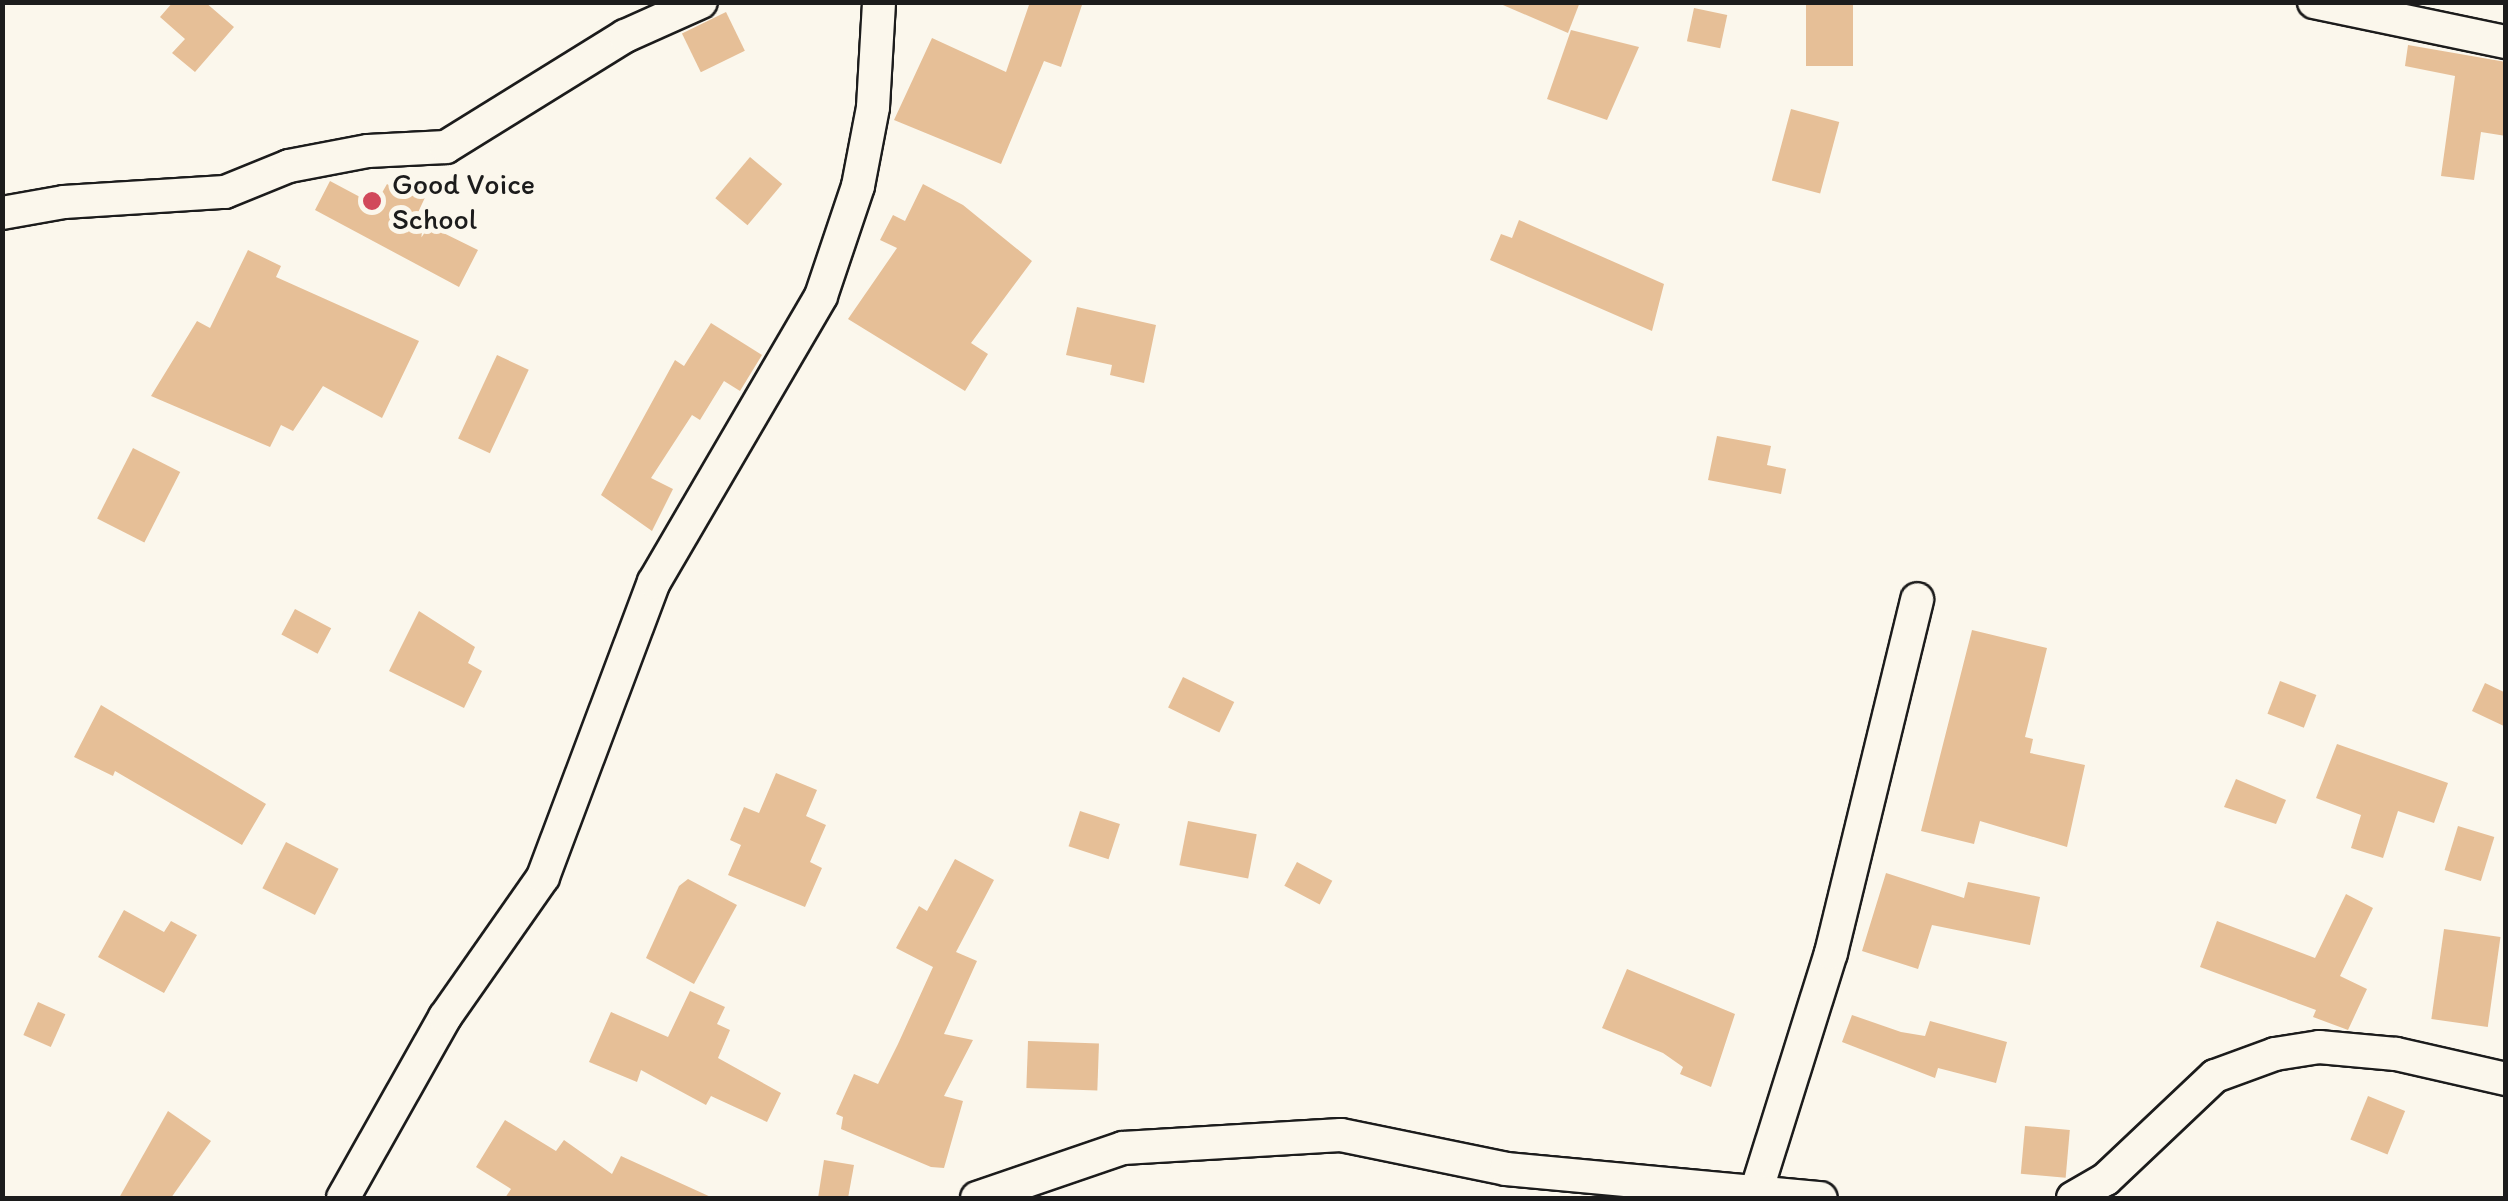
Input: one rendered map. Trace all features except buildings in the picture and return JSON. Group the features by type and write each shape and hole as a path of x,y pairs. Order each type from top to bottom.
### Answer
{"street":[{"path":"2,213 64,202 225,192 288,166 368,150 446,147 625,36 701,2"},
{"path":"343,1198 444,1016 543,877 654,582 820,296 858,186 872,107 879,2"},
{"path":"2314,2 2506,42"},
{"path":"1757,1189 1831,953 1917,599"},
{"path":"2073,1198 2106,1179 2215,1076 2276,1054 2320,1047 2396,1054 2506,1079"},
{"path":"976,1198 1124,1148 1341,1134 1506,1169 1628,1185 1757,1189 1821,1198"}],"place":[{"name":"Good Voice School","path":"372,201"}]}
